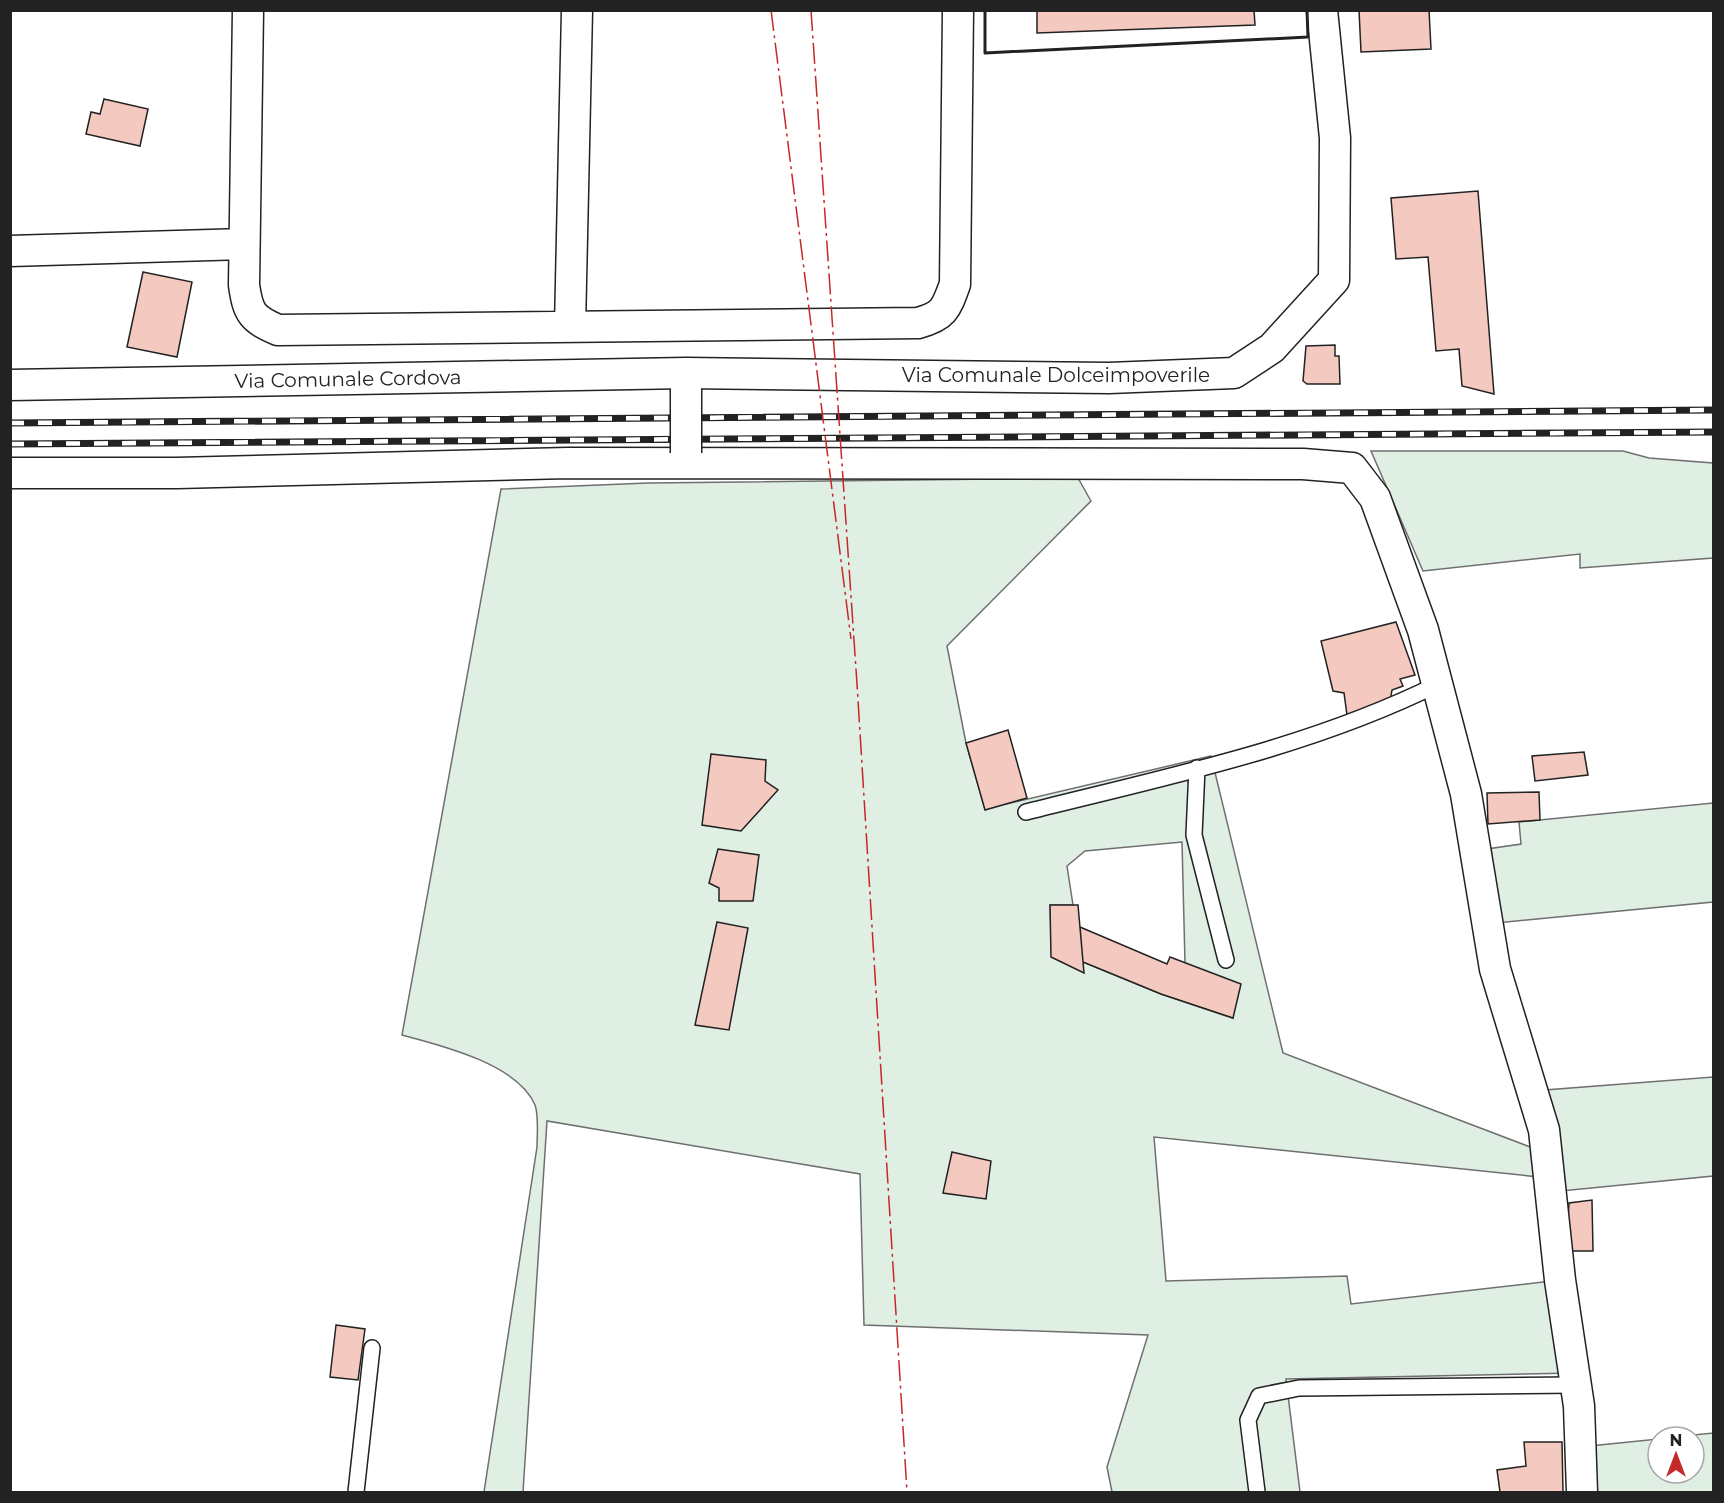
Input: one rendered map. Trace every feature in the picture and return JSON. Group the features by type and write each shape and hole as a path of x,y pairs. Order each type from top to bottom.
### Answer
{"street":[{"path":"248,10 244,285 247,308 259,322 278,330 918,324 937,318 948,305 955,284 958,10"},
{"path":"570,327 577,10"},
{"name":"Via Comunale Dolceimpoverile","path":"686,381 1109,378 1234,373 1272,348 1334,280 1335,138 1322,10"},
{"path":"10,251 244,244"},
{"path":"686,381 687,458"},
{"name":"Via Comunale Cordova","path":"10,385 686,381"},
{"path":"10,473 177,473 687,458 1303,464 1352,468 1375,498 1423,630 1466,794 1495,969 1544,1130 1560,1280 1576,1385 1582,1492"}],"lane":[{"path":"1026,812 1269,749 1375,712 1438,684"},
{"path":"1197,768 1194,835 1226,960"},
{"path":"356,1492 372,1348"},
{"path":"1257,1492 1248,1420 1259,1396 1299,1388 1576,1385"}],"green space":[{"path":"1371,451 1623,451 1649,458 1713,463 1713,558 1580,568 1580,554 1423,571"},
{"path":"1078,478 1091,501 947,646 966,743 985,809 1211,756 1283,1053 1546,1153 1532,1091 1713,1077 1713,1176 1551,1192 1549,1178 1154,1137 1166,1281 1347,1276 1351,1304 1560,1280 1574,1373 1286,1379 1300,1492 1112,1492 1107,1467 1148,1335 864,1325 860,1174 547,1121 523,1492 484,1492 537,1147 536,1109 526,1091 495,1067 436,1044 402,1035 501,489 648,483","holes":["1182,842 1185,963 1232,1018 1161,994 1083,962 1083,972 1052,957 1050,905 1073,905 1067,866 1085,851"]},
{"path":"1713,803 1713,902 1496,923 1487,849 1521,844 1519,822"},
{"path":"1713,1433 1713,1492 1582,1492 1580,1447 1646,1440 1646,1485 1706,1485 1706,1434"}],"building":[{"path":"1037,10 1254,10 1255,25 1037,33"},
{"path":"1359,10 1429,10 1431,49 1361,52"},
{"path":"104,99 148,109 140,146 86,134 91,112 100,114"},
{"path":"1478,191 1494,394 1462,386 1459,349 1436,351 1428,257 1396,259 1391,198"},
{"path":"143,272 192,282 177,357 127,347"},
{"path":"1335,345 1335,356 1339,356 1340,384 1307,384 1303,381 1306,346"},
{"path":"1396,622 1415,675 1400,679 1403,686 1392,690 1390,702 1347,715 1344,693 1333,691 1321,641"},
{"path":"1008,730 1027,798 985,810 966,743"},
{"path":"1584,752 1588,775 1535,781 1532,756"},
{"path":"711,754 766,760 765,781 778,790 741,831 702,825"},
{"path":"1539,792 1540,820 1488,824 1487,793"},
{"path":"718,849 759,855 753,901 719,901 719,888 709,883"},
{"path":"1050,905 1078,905 1084,973 1051,957"},
{"path":"717,922 748,928 729,1030 695,1025"},
{"path":"1080,927 1167,964 1170,957 1241,984 1233,1018 1161,994 1083,962"},
{"path":"952,1152 991,1161 986,1199 943,1193"},
{"path":"1592,1200 1593,1251 1566,1251 1569,1203"},
{"path":"336,1325 365,1329 358,1380 330,1377"},
{"path":"1524,1442 1562,1442 1563,1492 1500,1492 1497,1470 1526,1466"}],"railway":[{"path":"10,423 1714,410"},
{"path":"10,444 1714,432"}],"wall":[{"path":"985,10 985,53 1308,37 1307,10"}],"power":[{"path":"771,10 851,639"},
{"path":"811,10 857,684 907,1492"}]}
